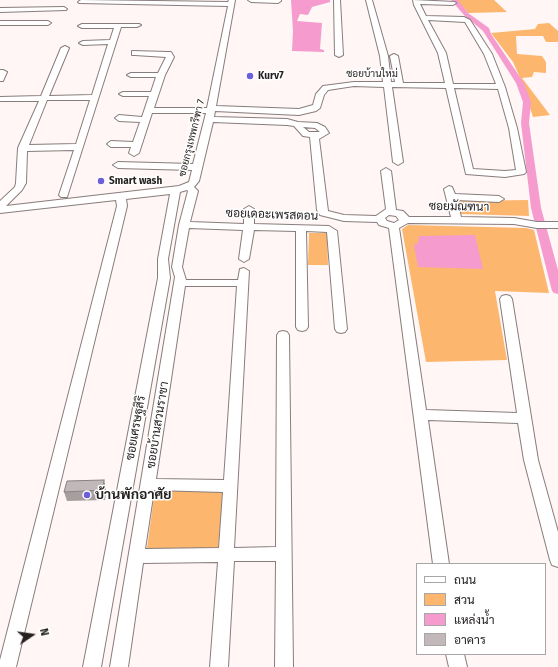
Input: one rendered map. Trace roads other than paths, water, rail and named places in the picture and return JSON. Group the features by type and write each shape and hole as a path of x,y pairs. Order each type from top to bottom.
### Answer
{"street":[{"path":"11,23 21,0"},
{"path":"251,0 278,1"},
{"path":"337,0 339,55"},
{"path":"369,0 382,49 388,81 398,162"},
{"path":"424,18 464,18 468,21 488,54 501,87 513,128 521,172 505,174 469,172 442,53 424,18 416,1 453,3"},
{"path":"81,2 232,2"},
{"name":"ซอยกรุงเทพกรีฑา 7","path":"0,210 182,188 194,181 210,113 232,2"},
{"path":"0,10 64,9"},
{"path":"0,23 48,23"},
{"path":"82,26 137,25"},
{"path":"64,195 118,26"},
{"path":"83,43 113,42"},
{"path":"0,207 19,188 21,183 23,148 64,48"},
{"path":"111,144 136,149 148,110 169,55 136,53"},
{"path":"394,56 399,85"},
{"path":"131,75 161,75"},
{"path":"352,77 388,81"},
{"name":"ซอยบ้านใหม่","path":"210,113 299,112 313,109 317,106 320,94 326,88 354,84 388,81 399,85 501,87"},
{"path":"124,94 154,94"},
{"path":"0,100 96,97"},
{"path":"148,110 210,113"},
{"name":"ซอยมัณฑนา","path":"210,113 288,122 299,125 314,125 322,128 325,133 314,136 322,210 329,216 337,218 380,219 383,223 535,221 558,219"},
{"path":"119,118 145,120"},
{"path":"23,148 80,147"},
{"path":"118,165 197,167"},
{"path":"386,172 391,212"},
{"path":"19,188 26,207"},
{"name":"ซอยบ้านสวนราชา","path":"119,667 181,277 177,267 184,225 192,191 182,188"},
{"name":"ซอยเศรษฐสิริ","path":"92,667 164,278 163,259 182,188"},
{"path":"457,221 450,193 499,199"},
{"path":"7,667 122,206 121,196"},
{"path":"219,667 249,209"},
{"path":"380,219 381,215 391,212 402,215 399,223 420,415 441,563"},
{"path":"535,221 558,225"},
{"name":"ซอยเดอะเพรสตอน","path":"184,225 329,229 332,231 341,329"},
{"path":"301,229 302,327"},
{"path":"180,283 244,271"},
{"path":"506,299 531,460 558,560"},
{"path":"283,335 284,667"},
{"path":"420,415 524,418"},
{"path":"148,484 230,486"},
{"path":"137,556 226,556 283,554"},
{"path":"455,655 458,667"}],"water":[{"path":"291,0 330,0 330,2 312,7 308,15 300,14 297,21 322,23 320,49 324,50 324,52 292,51 293,31"},
{"path":"475,235 483,269 418,267 414,245 418,243 419,236"}],"waterway":[{"path":"454,0 466,14 486,30 487,34 520,83 527,102 525,123 536,208 558,291"}],"place":[{"name":"Kurv7","path":"250,76"},
{"name":"Smart wash","path":"101,181"},
{"name":"บ้านพักอาศัย","path":"87,495"}]}
